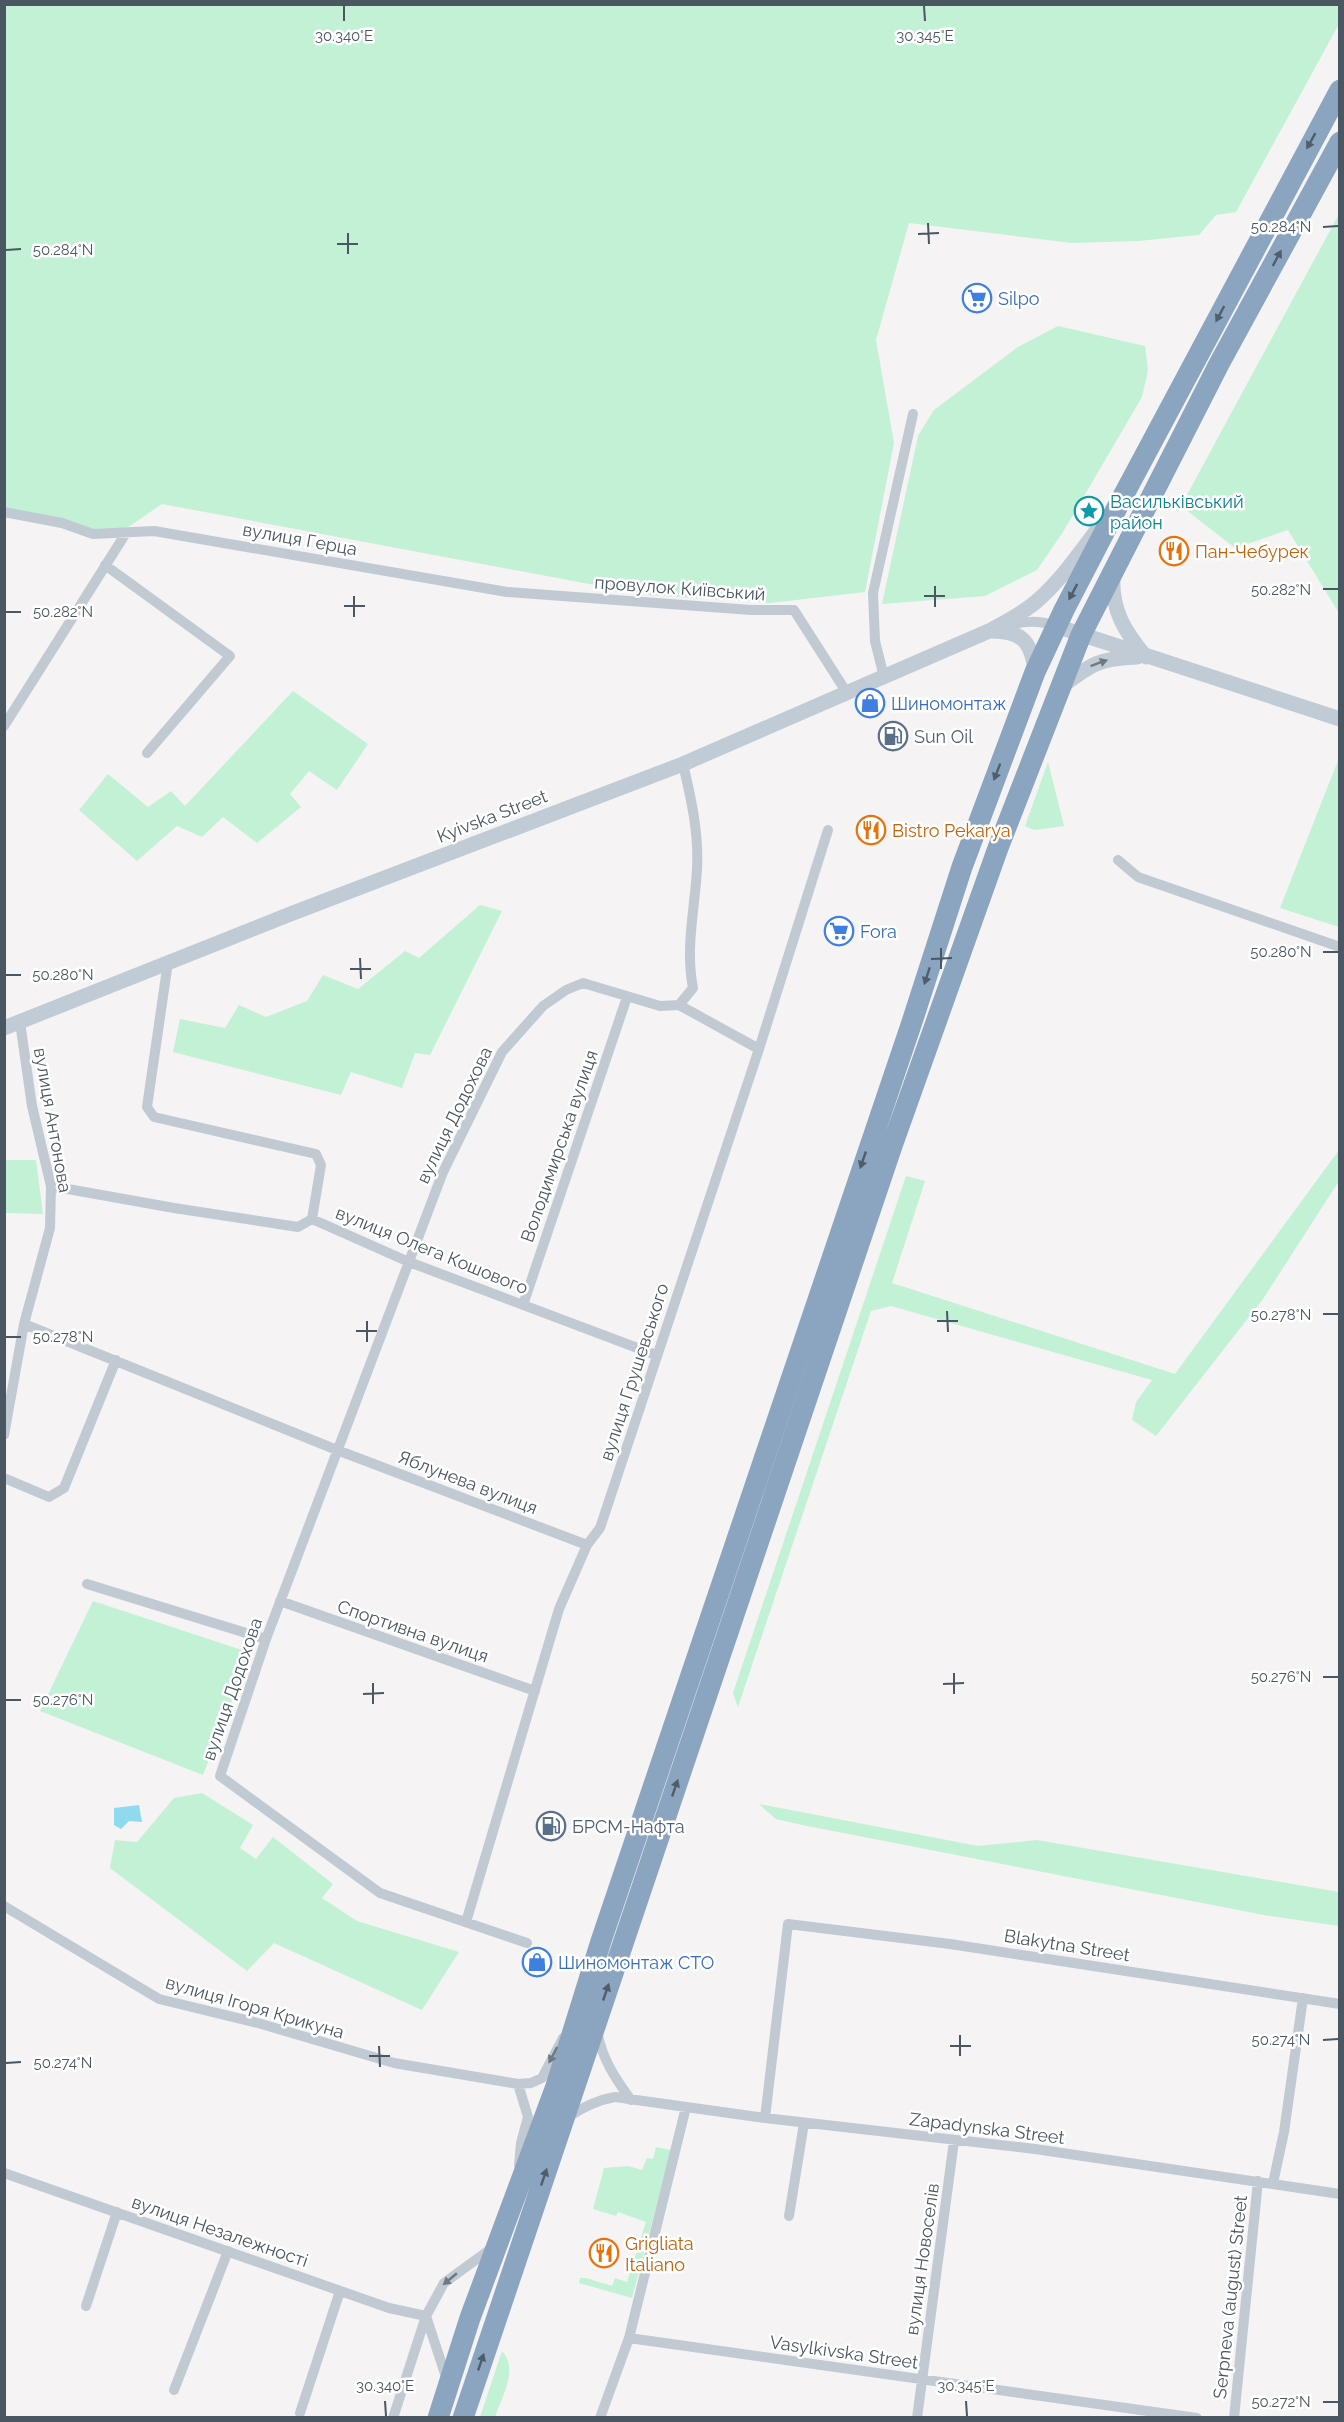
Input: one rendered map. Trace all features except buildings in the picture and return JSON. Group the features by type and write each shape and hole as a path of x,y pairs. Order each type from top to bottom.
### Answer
{"highway":[{"path":"463,2418 562,2122 587,2017 814,1307 912,1022 962,867 1035,672 1122,498 1340,90"},
{"path":"438,2418 497,2245 555,2089 587,2017 933,1026 1059,688 1082,634 1219,364 1340,142"}],"street":[{"path":"884,677 875,641 873,593 913,414"},
{"name":"Kyivska Street","path":"4,1028 168,962 683,764 989,631 1018,615 1037,601 1064,573 1122,498"},
{"name":"вулиця Герца","path":"4,512 62,523 93,534 154,531 467,584"},
{"path":"4,726 126,533"},
{"path":"105,566 230,656 147,753"},
{"path":"1113,574 1114,603 1119,618 1126,632 1146,657"},
{"name":"провулок Київський","path":"467,584 507,592 751,610 794,610 848,693"},
{"path":"989,631 1023,621 1042,621 1340,719"},
{"path":"989,631 1009,631 1021,636 1030,653 1035,672"},
{"path":"1059,688 1087,667 1103,660 1146,657"},
{"path":"683,764 693,805 697,866 688,965 693,988 679,1005 759,1050"},
{"name":"вулиця Грушевського","path":"466,1922 559,1609 587,1545 600,1528 759,1050 828,830"},
{"path":"1118,860 1138,877 1340,947"},
{"path":"168,962 147,1107 154,1117 316,1154 321,1165 312,1219"},
{"name":"вулиця Додохова","path":"527,1943 380,1893 220,1776 266,1639 442,1172 501,1052 543,1006 566,990 583,983 660,1006 679,1005"},
{"name":"Володимирська вулиця","path":"523,1305 627,997"},
{"name":"вулиця Антонова","path":"4,1435 24,1324 50,1228 51,1186 32,1106 20,1022"},
{"name":"вулиця Олега Кошового","path":"51,1186 298,1227 312,1219 409,1262 656,1355"},
{"path":"24,1324 337,1450"},
{"path":"4,1478 49,1497 63,1488 116,1360"},
{"name":"Яблунева вулиця","path":"337,1450 587,1545"},
{"path":"87,1584 266,1639"},
{"name":"Спортивна вулиця","path":"280,1601 535,1691"},
{"name":"вулиця Ігоря Крикуна","path":"4,1906 159,1999 258,2023 394,2063 518,2084"},
{"name":"Blakytna Street","path":"765,2118 788,1924 950,1944 1340,2004"},
{"path":"1273,2183 1284,2132 1303,1998"},
{"path":"516,2194 521,2143 528,2117 518,2084 531,2083 542,2078 556,2050 587,2017 611,2072 631,2100"},
{"name":"Zapadynska Street","path":"562,2122 581,2108 600,2099 615,2097 804,2123 1035,2149 1340,2194"},
{"path":"600,2418 629,2338 686,2107"},
{"path":"789,2216 804,2123"},
{"name":"вулиця Новоселів","path":"917,2418 954,2141"},
{"name":"вулиця Незалежності","path":"4,2173 389,2308 412,2315 426,2316"},
{"name":"Serpneva (august) Street","path":"1234,2418 1258,2181"},
{"path":"86,2306 117,2212"},
{"path":"393,2418 426,2316 444,2283 497,2245"},
{"path":"174,2390 228,2251"},
{"path":"300,2413 340,2291"},
{"path":"426,2316 448,2386"},
{"name":"Vasylkivska Street","path":"629,2338 1197,2418"}],"green space":[{"path":"5,5 1339,5 1339,24 1236,212 1216,215 1199,235 1138,241 1072,243 909,223 876,340 894,443 865,592 770,603 648,595 162,504 127,528 93,534 5,509"},
{"path":"1339,214 1339,613 1288,530 1235,548 1181,506"},
{"path":"1058,326 1145,346 1148,370 1142,397 1063,532 1037,570 985,596 882,604 918,436 934,410 1018,347"},
{"path":"293,691 368,744 337,790 309,771 290,794 301,807 257,843 223,817 202,837 177,826 137,861 79,810 108,774 148,807 171,791 185,806"},
{"path":"1339,758 1339,927 1280,908"},
{"path":"1048,762 1064,826 1034,830 1025,826"},
{"path":"480,905 502,911 430,1055 415,1053 402,1088 351,1072 341,1095 173,1052 180,1019 225,1028 239,1005 266,1017 307,1001 323,975 358,989 405,951 419,958"},
{"path":"1339,1150 1339,1181 1263,1299 1156,1436 1132,1420 1136,1402 1152,1380 891,1306 871,1311 738,1707 733,1693 906,1176 925,1181 892,1283 1175,1374"},
{"path":"5,1160 36,1160 43,1214 5,1213"},
{"path":"93,1601 251,1653 203,1775 40,1711"},
{"path":"202,1793 253,1825 240,1848 256,1859 273,1837 333,1884 322,1898 357,1921 459,1952 422,2010 274,1943 247,1971 110,1868 115,1840 137,1842 174,1798"},
{"path":"759,1804 978,1846 1037,1840 1339,1892 1339,1926 1264,1915 802,1825 776,1819"},
{"path":"656,2147 671,2150 632,2298 579,2283 580,2278 612,2286 615,2278 627,2282 646,2222 618,2212 616,2216 593,2209 604,2168 628,2166 642,2170 647,2158 653,2159"},
{"path":"502,2351 509,2366 505,2392 495,2417 480,2417"}],"water":[{"path":"139,1805 142,1822 129,1821 121,1829 114,1825 114,1808"}],"place":[{"name":"Silpo","path":"977,298"},
{"name":"Васильківський район","path":"1089,511"},
{"name":"Пан-Чебурек","path":"1174,551"},
{"name":"Шиномонтаж","path":"870,703"},
{"name":"Sun Oil","path":"893,736"},
{"name":"Bistro Pekarya","path":"871,830"},
{"name":"Fora","path":"839,931"},
{"name":"БРСМ-Нафта","path":"551,1826"},
{"name":"Шиномонтаж СТО","path":"537,1962"},
{"name":"Grigliata Italiano","path":"604,2253"}]}
